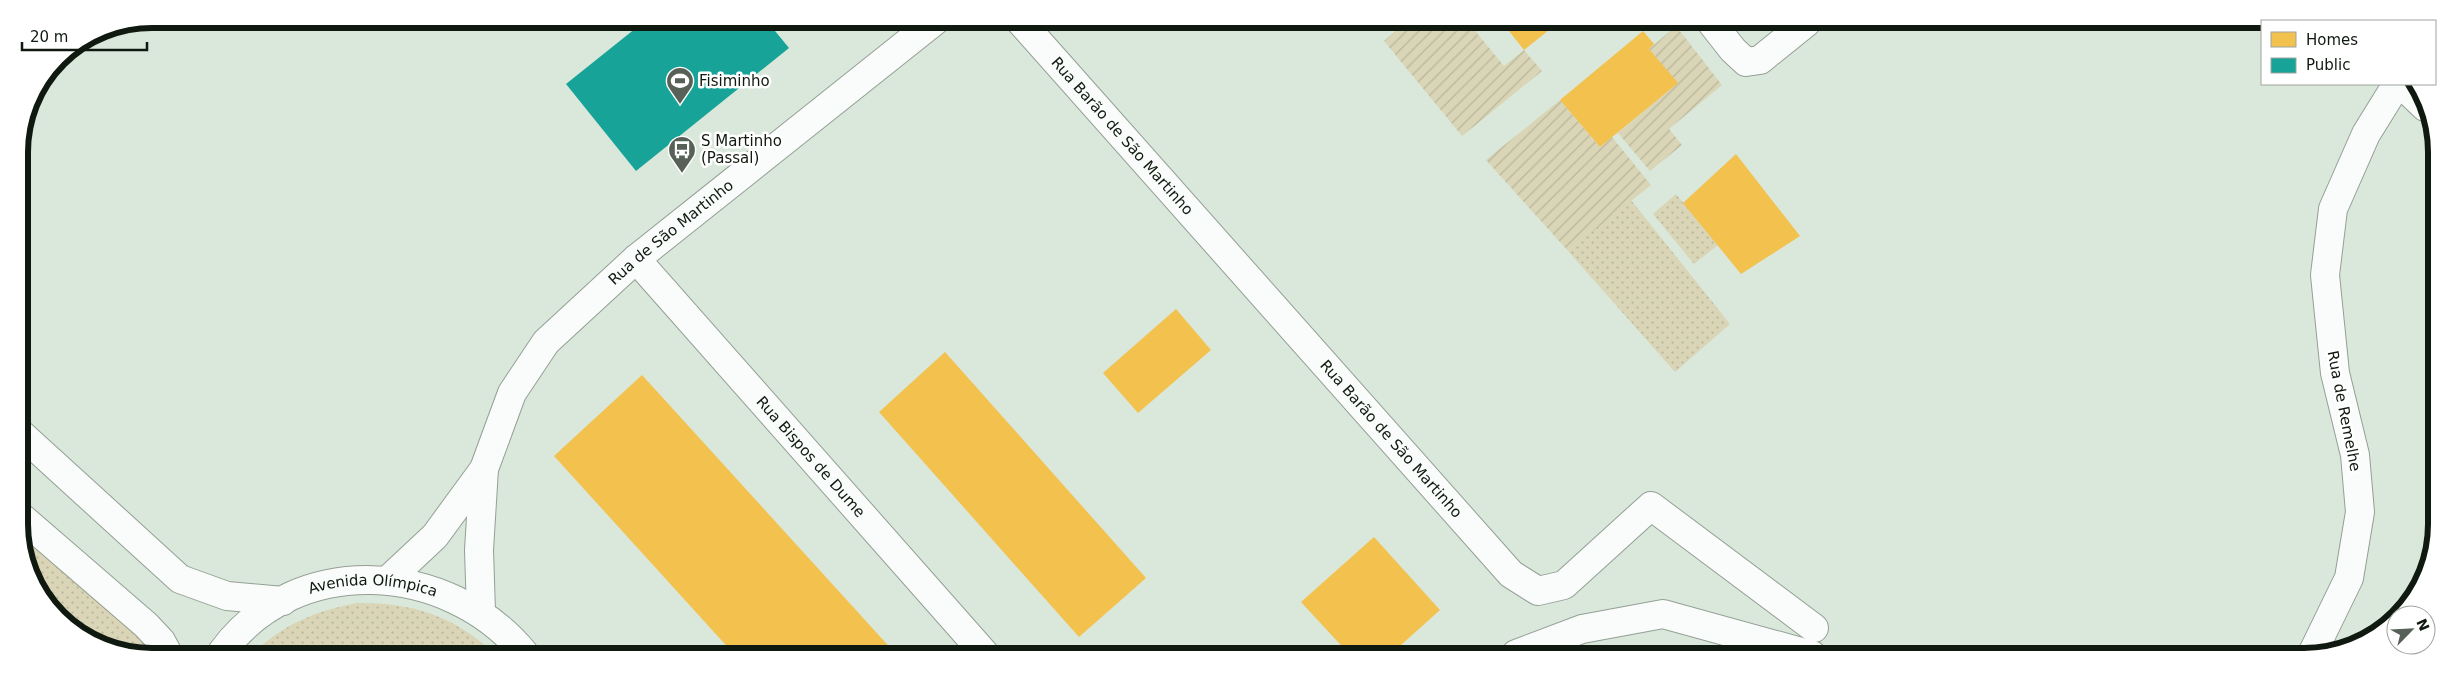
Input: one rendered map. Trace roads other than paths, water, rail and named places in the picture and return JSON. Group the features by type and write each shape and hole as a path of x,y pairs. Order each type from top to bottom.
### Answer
{"street":[{"name":"Rua de São Martinho","path":"388,580 435,536 484,469 512,393 546,342 636,259 926,28"},
{"name":"Rua Barão de São Martinho","path":"1027,28 1512,574 1538,591 1564,585 1651,506 1814,628"},
{"path":"1716,28 1732,50 1746,62 1760,60 1800,28"},
{"name":"Rua de Remelhe","path":"2311,647 2349,578 2360,512 2355,455 2335,373 2324,275 2333,208 2366,134 2398,85"},
{"path":"2400,85 2418,101"},
{"name":"Rua Bispos de Dume","path":"636,259 978,648"},
{"path":"28,440 180,579 227,596 283,601"},
{"name":"Rua de São Martinho","path":"481,612 479,550 484,469"},
{"path":"28,523 146,625 164,648"},
{"name":"Avenida Olímpica","path":"226,648 253,620 283,601 308,590 335,583 388,580 430,588 481,612 513,639 520,648"},
{"path":"1534,647 1582,629 1663,614 1784,647"}],"place":[{"name":"Fisiminho","path":"680,105"},
{"name":"S Martinho (Passal)","path":"682,174"}]}
